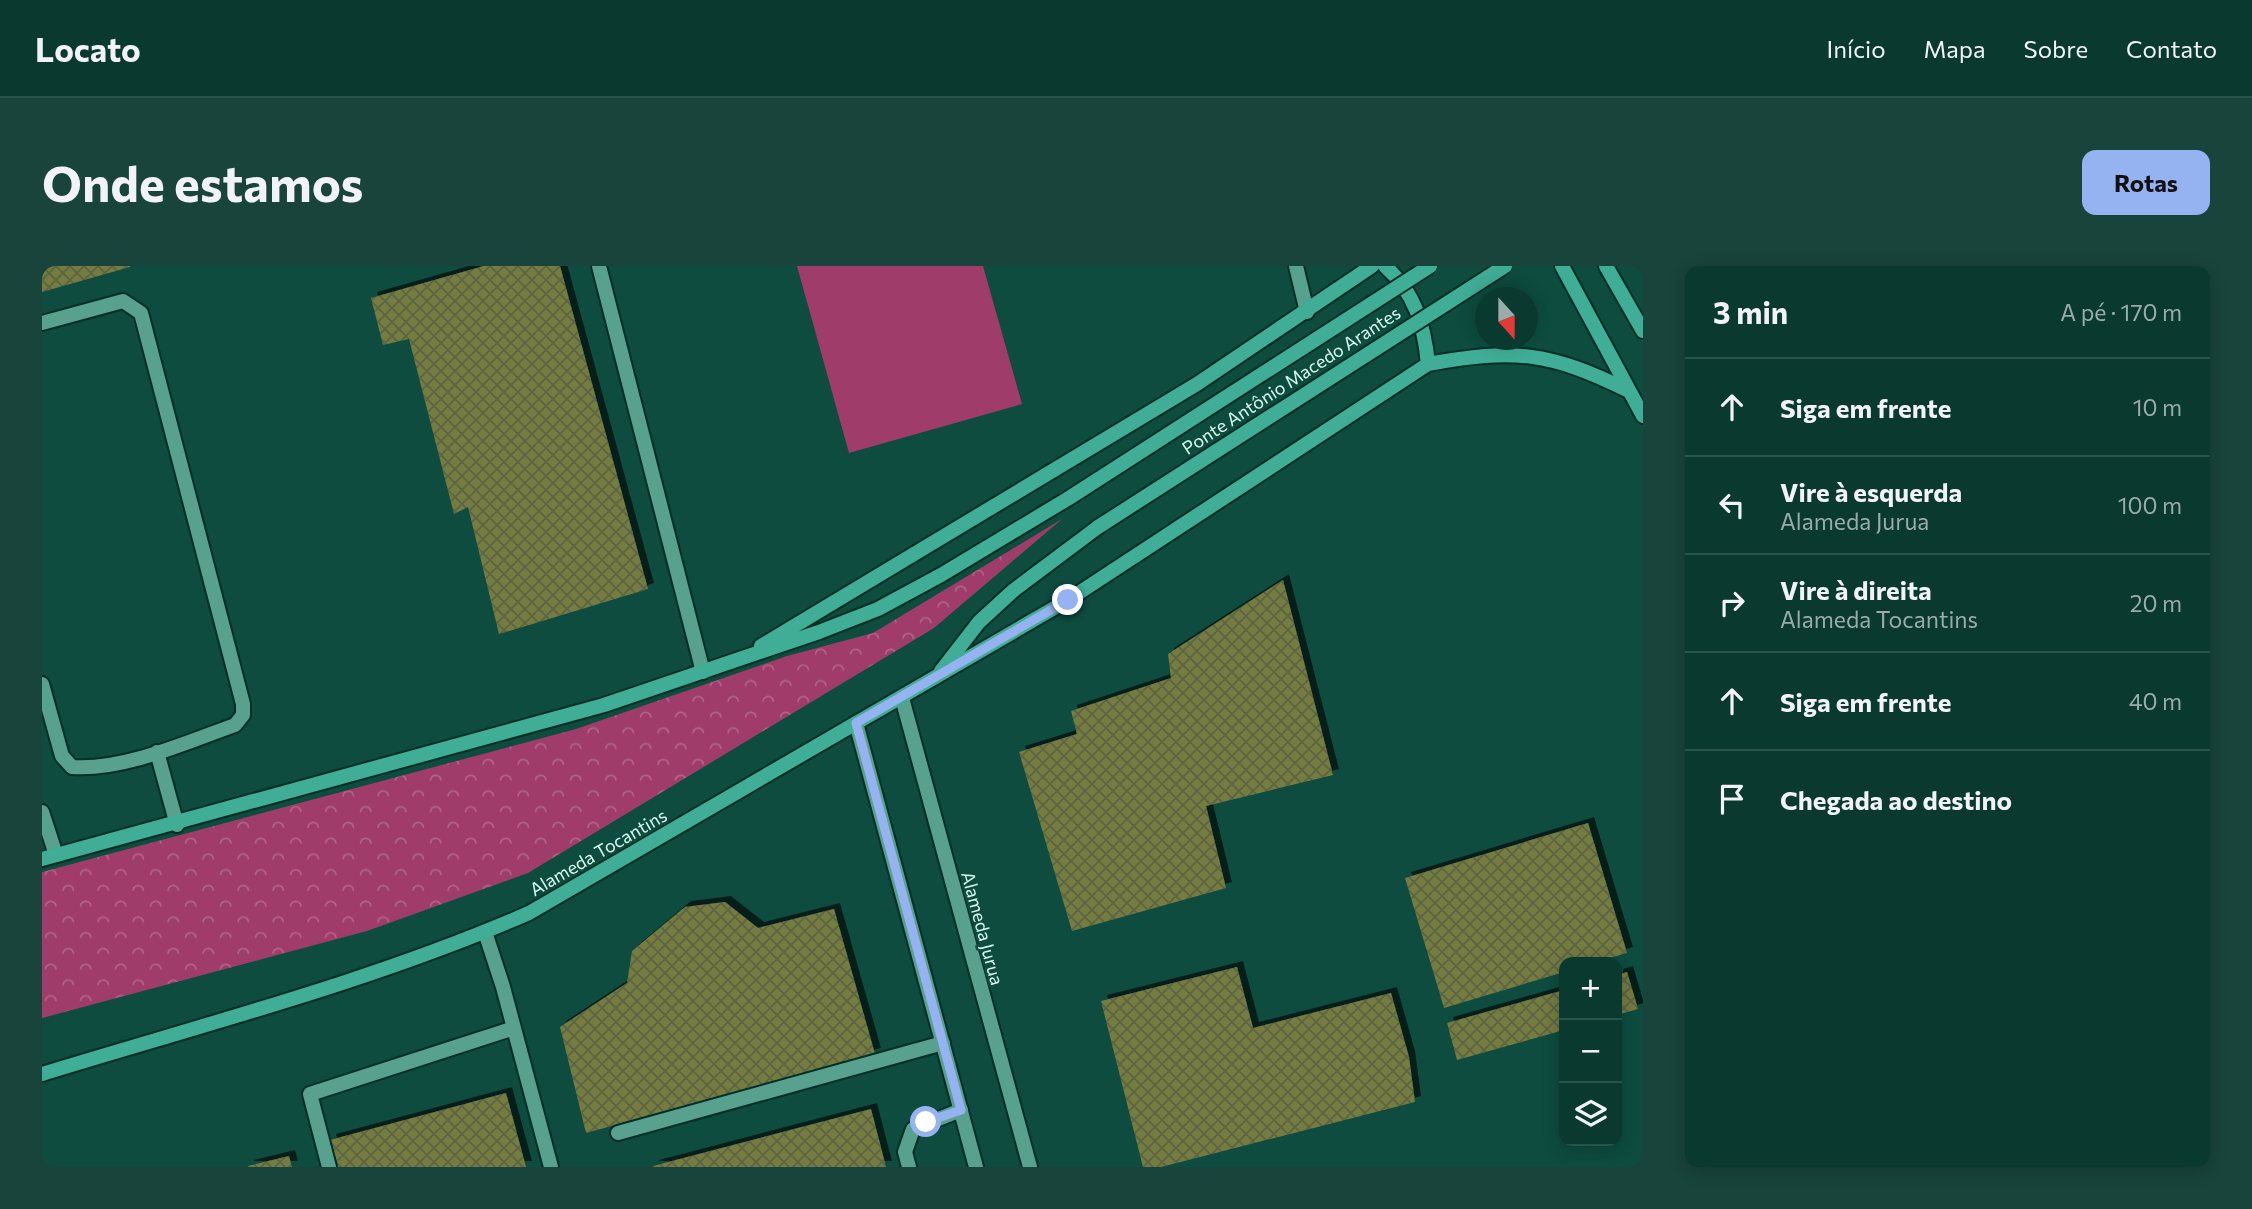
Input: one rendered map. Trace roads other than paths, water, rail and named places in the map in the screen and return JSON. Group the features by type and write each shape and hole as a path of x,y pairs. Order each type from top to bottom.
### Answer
{"main road":[{"path":"49,857 604,705 736,661 1197,384 1372,266"},
{"path":"1385,266 1400,279 1415,302 1425,331 1428,364"},
{"name":"Ponte Antônio Macedo Arantes","path":"736,661 878,609 941,575 1069,498 1430,266"},
{"name":"Ponte Antônio Macedo Arantes","path":"1098,527 1505,266"},
{"path":"1562,266 1643,416"},
{"path":"1606,266 1643,331"},
{"path":"936,677 1068,600 1428,364 1486,354 1533,356 1578,366 1629,391"},
{"name":"Alameda Tocantins","path":"42,1074 386,968 485,932 529,912 625,859 936,677 979,622 1014,590 1098,527"}],"street":[{"path":"599,266 703,672"},
{"path":"1296,266 1307,312"},
{"path":"42,323 123,301 141,313 243,704 243,715 235,726 157,752 92,769 72,767 62,756 42,684"},
{"name":"Alameda Jurua","path":"902,698 1030,1167"},
{"path":"856,723 976,1167"},
{"path":"157,752 177,824"},
{"path":"42,812 49,857"},
{"path":"485,932 551,1167"},
{"path":"329,1167 310,1094 514,1028"},
{"path":"618,1133 943,1043"},
{"path":"909,1167 905,1152 913,1129 961,1110"}]}
